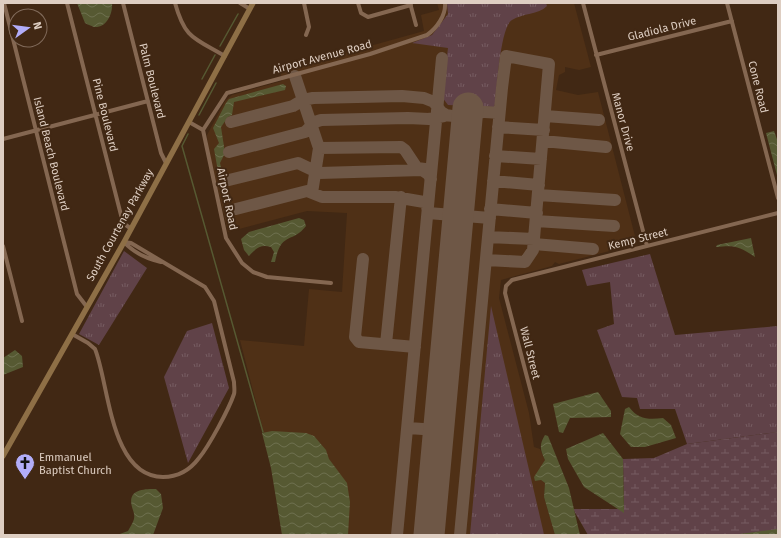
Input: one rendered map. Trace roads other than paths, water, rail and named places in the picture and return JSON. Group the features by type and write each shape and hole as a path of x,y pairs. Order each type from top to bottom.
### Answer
{"main road":[{"name":"South Courtenay Parkway","path":"3,455 124,242 130,228 253,3"}],"street":[{"name":"Island Beach Boulevard","path":"4,3 77,294 87,307"},
{"name":"Pine Boulevard","path":"67,3 123,223 130,228"},
{"name":"Palm Boulevard","path":"123,3 162,155 166,163"},
{"path":"176,3 180,21 188,35 224,56"},
{"path":"240,3 250,9"},
{"path":"304,3 310,27 306,35"},
{"path":"358,3 361,13 368,17 411,4 416,25"},
{"name":"Airport Avenue Road","path":"202,130 227,93 370,54 427,35 433,31 444,13 445,3"},
{"name":"Manor Drive","path":"583,3 647,246"},
{"name":"Cone Road","path":"727,3 778,198"},
{"name":"Gladiola Drive","path":"596,55 732,21"},
{"path":"3,139 148,101"},
{"path":"188,122 202,130"},
{"name":"Airport Road","path":"202,130 226,238 242,263 253,272 267,277 331,283"},
{"name":"Kemp Street","path":"506,286 512,280 778,213"},
{"path":"72,334 95,349 112,419 122,445 131,460 144,472 159,477 178,474 190,469 204,452 234,393 234,382 214,301 205,287 161,262 129,248 124,242"},
{"path":"3,246 22,321"},
{"name":"Wall Street","path":"506,286 505,293 539,423"}],"water":[{"path":"77,3 112,3 112,7 106,22 99,27 94,27 85,23"},
{"path":"283,84 286,86 285,90 234,102 232,115 228,117 221,127 225,153 220,163 223,176 219,177 214,149 219,143 213,128 226,103 229,99"},
{"path":"774,131 778,142 778,179 766,133"},
{"path":"299,218 304,220 306,226 280,246 275,262 271,262 274,252 271,247 259,247 249,256 244,250 241,239 249,232"},
{"path":"751,238 755,257 737,247 716,247 717,245"},
{"path":"15,350 22,356 23,367 3,375 3,358"},
{"path":"598,392 611,411 611,417 570,418 563,433 559,432 553,404"},
{"path":"629,407 636,414 644,418 663,418 671,425 676,438 645,447 631,447 620,434 625,409"},
{"path":"272,431 306,433 314,436 326,450 329,459 347,483 350,502 348,535 282,535 271,468 262,433"},
{"path":"603,433 623,459 624,513 584,487 568,459 566,449"},
{"path":"545,435 548,436 569,488 580,535 555,535 544,497 545,483 541,480 535,481 534,477 545,460 541,447"},
{"path":"146,489 156,489 161,494 163,508 153,535 117,535 128,531 133,522 134,516 131,501 134,493"},
{"path":"778,529 778,535 732,535"}],"waterway":[{"path":"220,46 238,14"},
{"path":"202,79 215,55"},
{"path":"199,115 216,83"},
{"path":"188,134 182,146 263,432"}],"place":[{"name":"Emmanuel Baptist Church","path":"25,480"}]}
